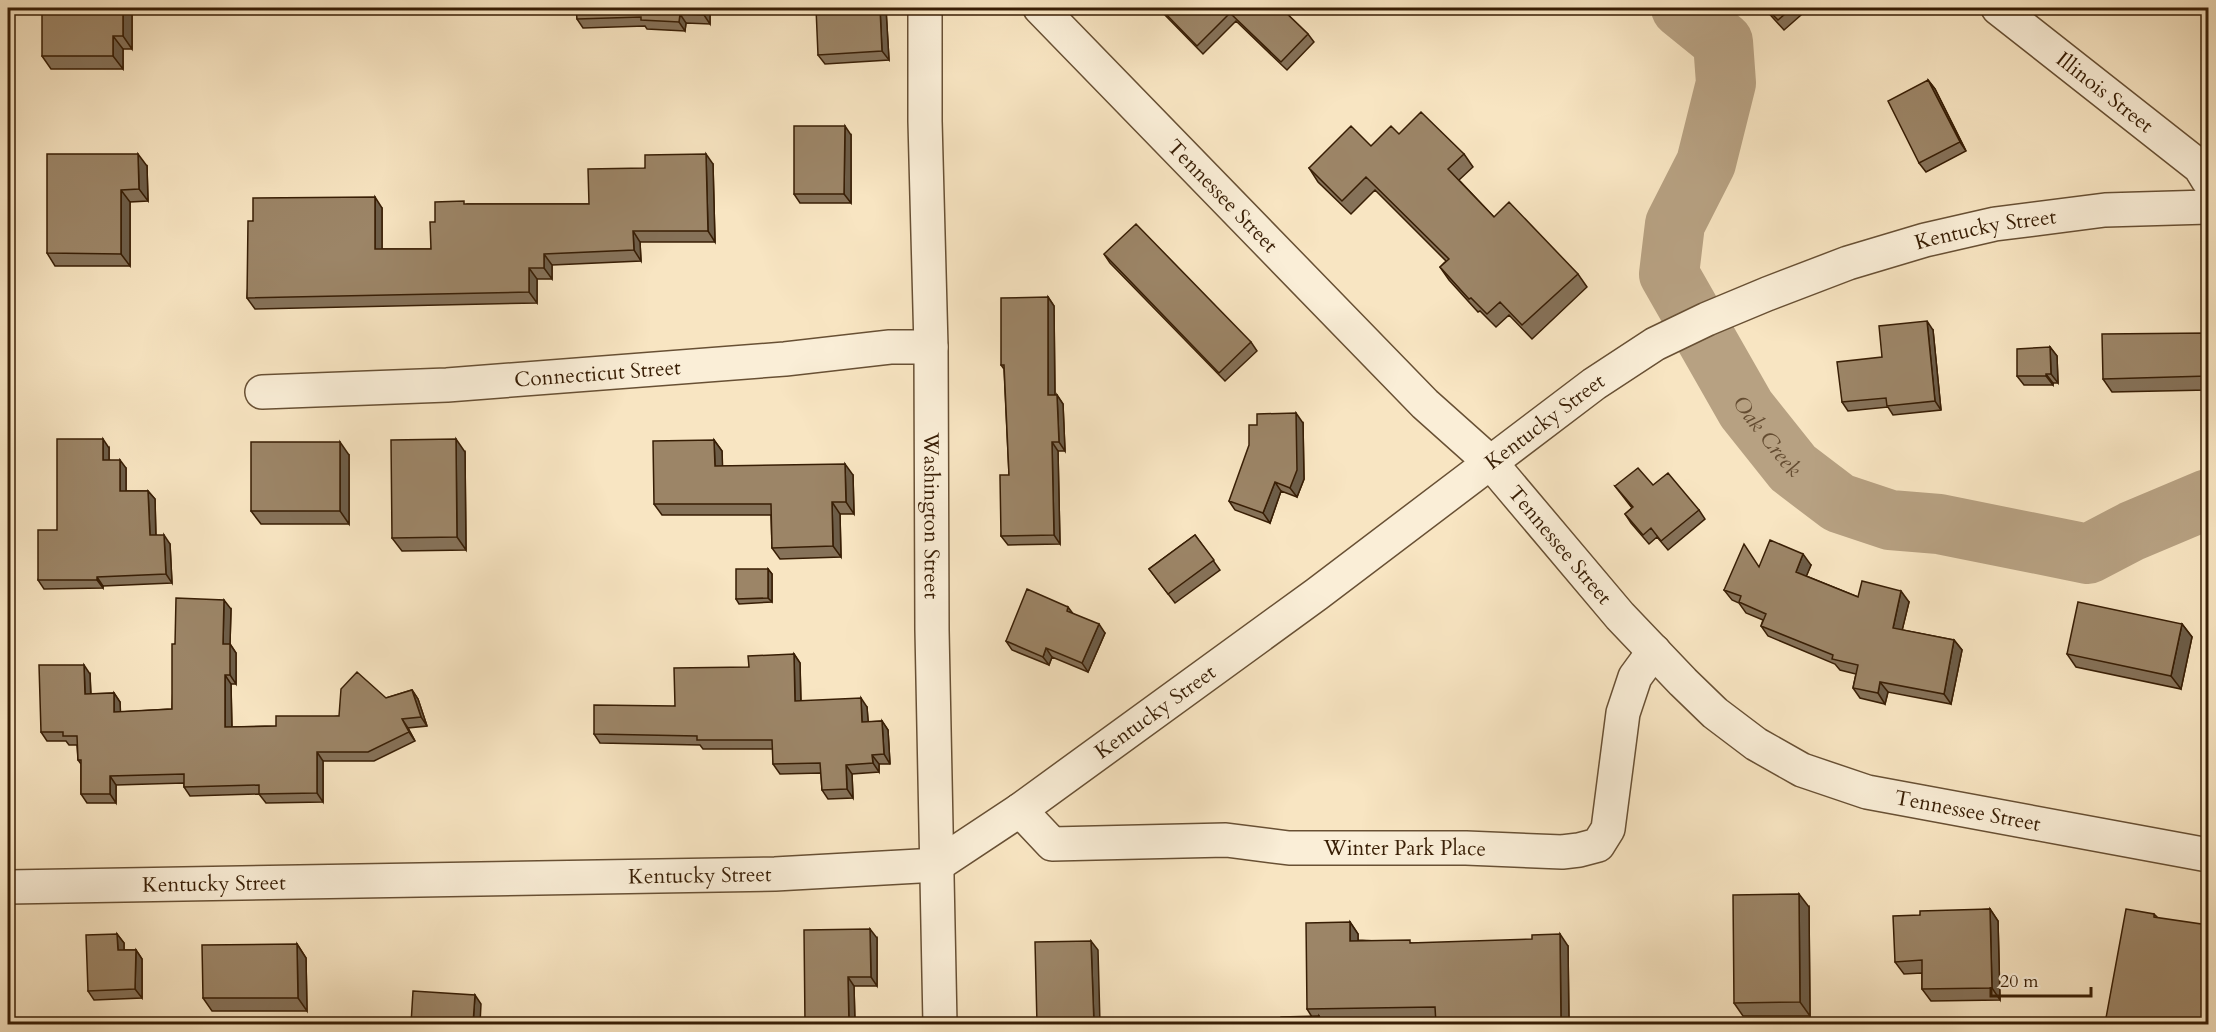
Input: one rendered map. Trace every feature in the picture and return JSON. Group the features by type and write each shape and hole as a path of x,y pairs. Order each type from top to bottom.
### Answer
{"street":[{"name":"Washington Street","path":"925,8 924,121 932,347 932,630 940,1024"},
{"name":"Tennessee Street","path":"1040,8 1425,404 1490,462 1620,616 1654,651 1715,713 1756,744 1802,770 1867,792 2208,855"},
{"name":"Illinois Street","path":"1998,8 2200,167 2208,180"},
{"name":"Kentucky Street","path":"8,887 763,874 938,865 1020,810 1317,594 1594,384 1655,344 1767,294 1859,260 1925,240 1995,224 2105,210 2208,207"},
{"name":"Connecticut Street","path":"262,392 447,386 785,359 890,347 932,347"},
{"name":"Winter Park Place","path":"1020,810 1052,844 1226,840 1288,848 1466,848 1563,852 1579,850 1598,845 1608,829 1623,713 1635,677 1654,651"}],"building":[{"path":"42,8 123,8 123,36 113,36 113,56 42,56"},
{"path":"576,8 704,8 704,15 680,14 679,22 641,20 641,17 577,19"},
{"path":"816,8 880,8 882,51 818,55"},
{"path":"1160,8 1281,8 1308,34 1281,62 1230,13 1197,46"},
{"path":"1766,8 1792,8 1778,20"},
{"path":"1928,80 1960,142 1919,163 1888,101"},
{"path":"1421,112 1464,154 1448,169 1494,217 1509,202 1578,274 1522,325 1500,302 1487,314 1471,298 1469,299 1440,267 1449,259 1366,177 1342,201 1309,168 1351,126 1371,146 1391,126 1399,134"},
{"path":"794,126 845,126 844,194 794,194"},
{"path":"47,154 138,154 139,189 121,190 121,254 47,253"},
{"path":"706,154 708,231 633,231 634,250 544,254 544,268 529,268 529,292 247,298 248,221 253,221 253,198 375,197 375,249 431,249 430,222 435,222 435,202 589,204 588,169 645,168 645,155"},
{"path":"1136,224 1251,342 1219,373 1104,254"},
{"path":"1048,297 1048,395 1057,395 1059,442 1052,442 1054,535 1001,536 1000,475 1009,475 1004,365 1001,365 1001,298"},
{"path":"1927,321 1935,401 1887,406 1886,398 1842,402 1837,362 1882,357 1879,326"},
{"path":"2208,333 2208,376 2103,379 2102,334"},
{"path":"2050,347 2051,374 2017,376 2017,349"},
{"path":"1296,413 1297,470 1290,488 1275,482 1263,513 1229,501 1249,445 1249,425 1257,425 1257,414"},
{"path":"57,439 103,439 103,460 120,460 120,491 148,491 150,535 164,535 166,574 97,577 97,580 38,580 38,530 57,530"},
{"path":"456,439 457,537 392,538 391,440"},
{"path":"714,440 715,466 845,464 846,502 832,502 833,546 772,548 771,504 654,504 653,441"},
{"path":"251,442 340,442 340,511 251,511"},
{"path":"1638,468 1653,485 1668,473 1699,510 1661,541 1651,528 1643,535 1625,514 1633,507 1615,486"},
{"path":"1195,535 1214,560 1168,594 1149,569"},
{"path":"1770,540 1803,554 1796,572 1858,597 1862,581 1901,591 1893,628 1954,640 1944,694 1880,682 1878,693 1853,688 1858,665 1832,659 1833,655 1761,626 1766,614 1739,602 1741,596 1724,590 1744,544 1759,567"},
{"path":"736,569 768,569 768,598 736,599"},
{"path":"1027,589 1068,607 1067,611 1099,624 1082,663 1046,648 1043,657 1006,641"},
{"path":"176,598 224,600 223,644 230,644 230,675 225,675 225,727 276,726 276,716 339,716 341,689 357,672 386,698 412,690 421,717 402,719 409,732 368,752 317,752 317,793 259,794 259,785 184,787 184,774 110,776 110,794 81,794 81,760 78,760 77,736 63,736 63,732 41,732 39,665 84,665 85,694 114,693 114,712 172,709 172,644 175,644"},
{"path":"2078,602 2182,624 2171,676 2067,654"},
{"path":"794,654 795,701 861,698 862,722 882,721 884,754 872,755 873,763 846,765 847,789 822,790 820,763 773,764 772,740 697,740 697,736 594,734 594,705 675,706 674,668 749,667 748,656"},
{"path":"1799,894 1800,1002 1734,1003 1733,895"},
{"path":"1990,909 1992,988 1922,989 1922,960 1895,962 1893,916 1920,915 1920,911"},
{"path":"2126,909 2154,914 2154,917 2208,925 2208,1024 2141,1024 2106,1018"},
{"path":"1350,922 1350,941 1410,940 1410,943 1532,939 1532,935 1560,934 1561,1018 1492,1020 1492,1024 1436,1024 1435,1007 1307,1009 1306,923"},
{"path":"870,929 871,977 848,977 849,1024 789,1024 805,1023 804,930"},
{"path":"117,934 118,950 136,950 135,989 88,991 86,935"},
{"path":"1091,941 1094,1024 1037,1024 1035,942"},
{"path":"297,944 298,998 203,998 202,945"},
{"path":"413,991 475,995 473,1024 411,1024"},
{"path":"1319,1016 1319,1024 1281,1024 1281,1017"}],"waterway":[{"name":"Oak Creek","path":"1681,8 1723,42 1726,83 1706,163 1675,224 1669,274 1746,409 1793,468 1839,503 1890,520 1939,524 2088,554 2132,531 2208,499"}]}
